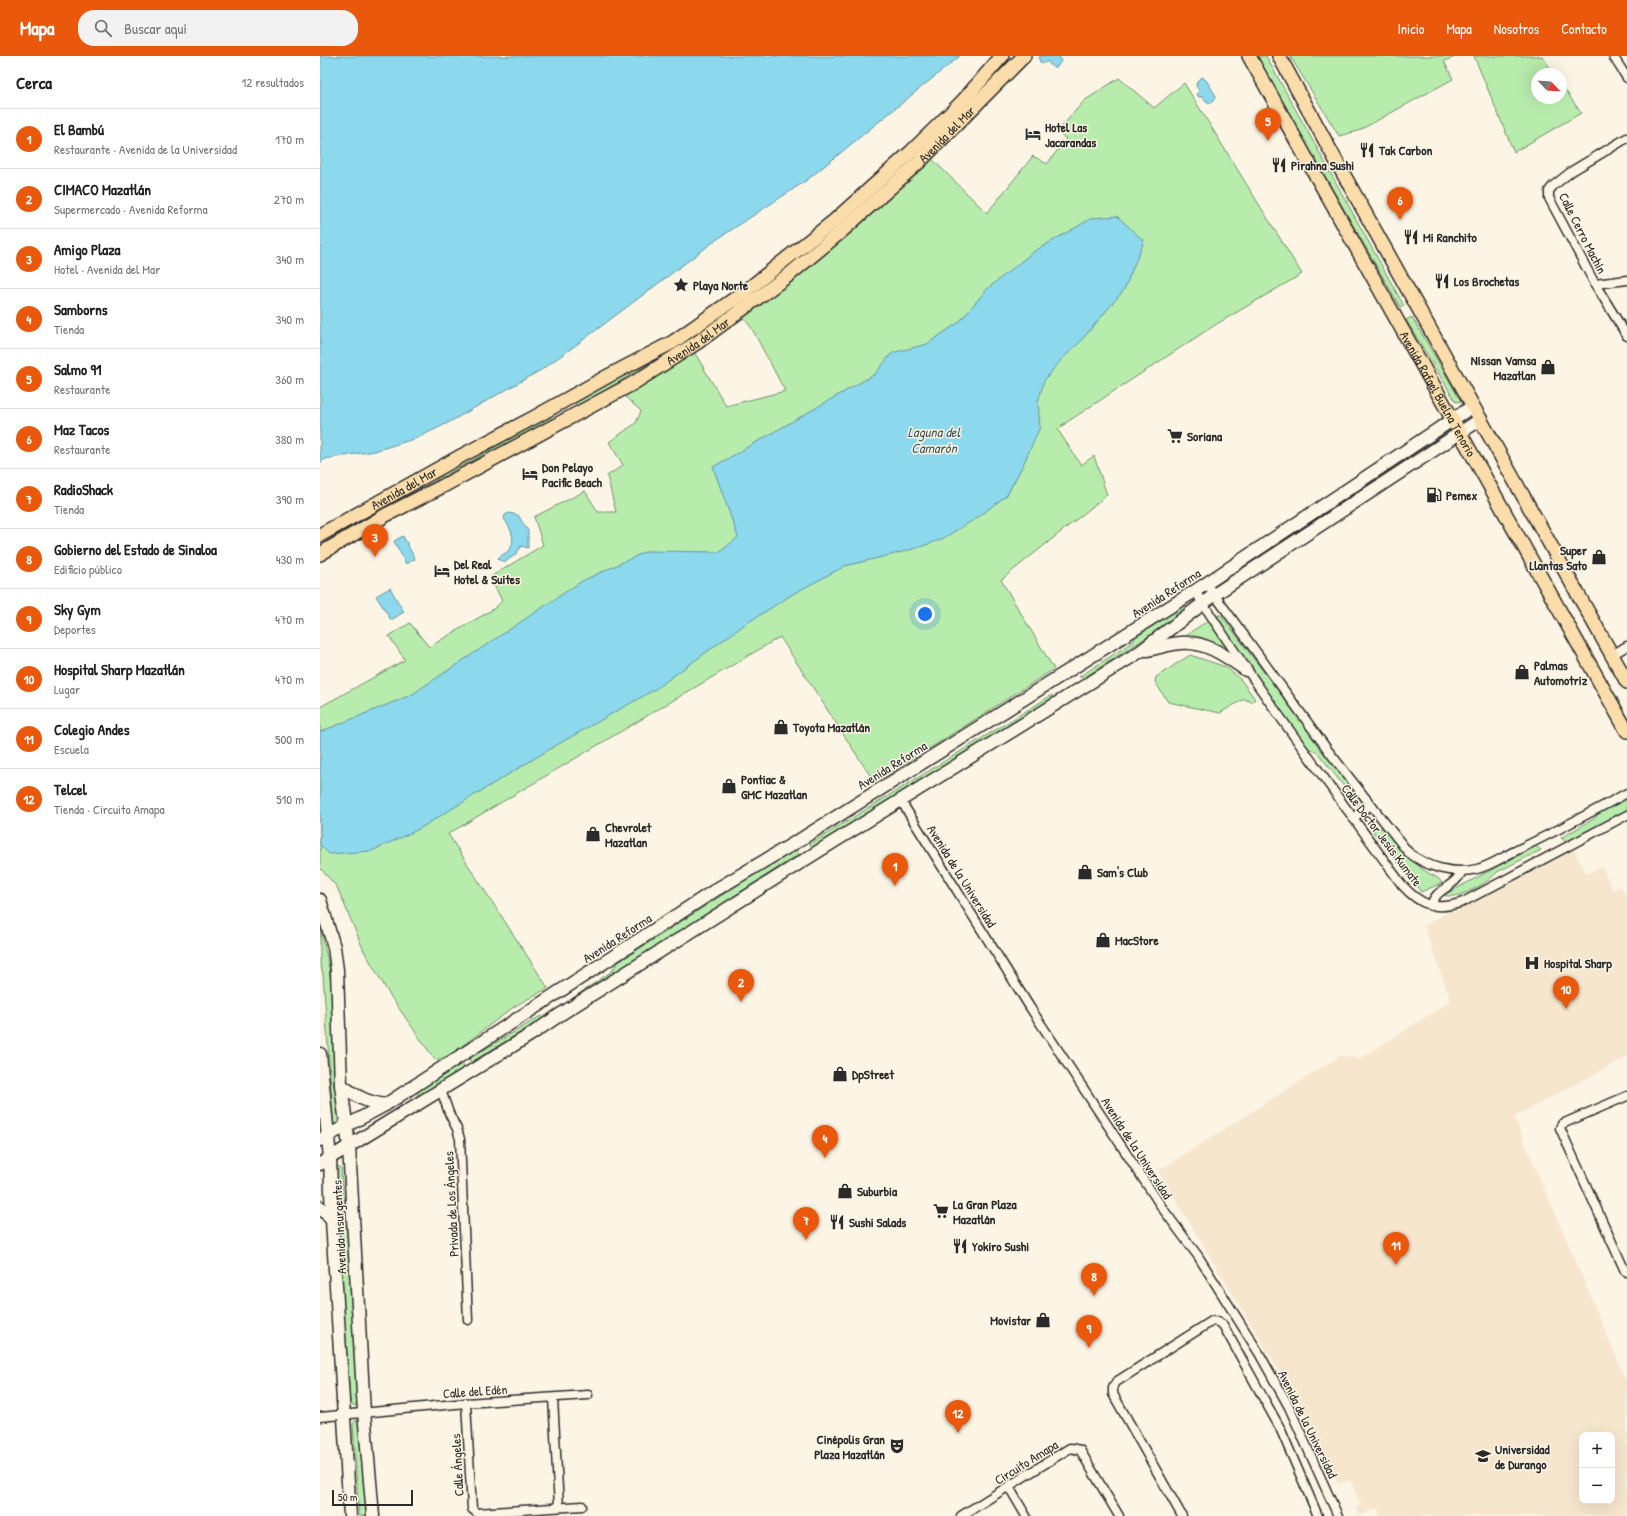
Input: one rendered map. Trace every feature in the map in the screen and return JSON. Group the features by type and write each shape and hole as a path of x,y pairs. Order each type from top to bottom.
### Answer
{"main road":[{"name":"Avenida del Mar","path":"320,535 454,460 673,342 729,303 794,254 840,216 945,118 1002,56"},
{"name":"Avenida del Mar","path":"320,554 386,515 632,384 698,342 790,274 844,229 919,162 1024,56"},
{"name":"Avenida Rafael Buelna Tenorio","path":"1249,56 1627,731"},
{"name":"Avenida Rafael Buelna Tenorio","path":"1279,56 1627,682"},
{"name":"Avenida Reforma","path":"324,1138 385,1105 461,1054 711,894 1195,591 1473,406"},
{"path":"325,1161 530,1035 561,1014 1142,651 1214,595 1481,419"},
{"path":"1142,651 1181,642 1199,644 1222,654 1246,670"},
{"name":"Avenida Insurgentes","path":"320,900 329,926 336,962 341,1085 349,1147 364,1412 373,1516"},
{"path":"550,998 561,1014"},
{"name":"Avenida Insurgentes","path":"320,1054 325,1161 332,1220 350,1516"},
{"path":"461,1054 469,1073"},
{"path":"341,1085 363,1100 370,1103 385,1105"},
{"path":"320,1207 332,1220"}],"street":[{"path":"1613,56 1627,78"},
{"name":"Calle Cerro Machín","path":"1627,138 1572,171 1549,191 1549,198 1595,284 1627,336"},
{"name":"Calle Cerro Machín","path":"1595,284 1627,280"},
{"name":"Calle Doctor Jesús Kumate","path":"1207,583 1214,595 1330,753 1411,854 1421,862 1433,867 1462,871 1478,869 1627,793"},
{"name":"Calle Doctor Jesús Kumate","path":"1195,591 1246,670 1402,885 1420,902 1431,906"},
{"path":"1612,655 1627,646"},
{"name":"Avenida de la Universidad","path":"901,801 1031,1009 1163,1209 1198,1256 1259,1353 1288,1407 1338,1516"},
{"path":"1353,818 1371,805"},
{"path":"1462,871 1456,880 1434,897 1431,906 1442,907 1463,902 1627,815"},
{"name":"Privada de Los Ángeles","path":"441,1090 460,1139 468,1320"},
{"path":"1627,1096 1562,1124 1560,1128 1625,1271 1627,1272"},
{"path":"1182,1516 1113,1394 1113,1388 1116,1382 1212,1321 1224,1325 1267,1402 1291,1451 1318,1516"},
{"name":"Calle del Edén","path":"364,1412 466,1403 588,1395"},
{"path":"553,1398 559,1507"},
{"name":"Calle Ángeles","path":"466,1403 473,1512 477,1513 582,1506"},
{"path":"320,1417 343,1413 364,1412"},
{"name":"Circuito Amapa","path":"961,1516 1070,1448 1080,1450 1119,1516"},
{"path":"1009,1487 1026,1516"}],"shaded area":[{"path":"1571,845 1587,874 1602,867 1613,890 1621,886 1627,897 1627,1057 1514,1117 1627,1382 1627,1516 1379,1516 1378,1507 1360,1516 1356,1508 1361,1505 1350,1480 1338,1484 1304,1412 1158,1171 1340,1056 1361,1058 1451,1001 1424,926"}],"green space":[{"path":"1256,56 1266,56 1404,306 1400,307"},
{"path":"1290,56 1458,56 1444,61 1453,79 1358,131 1339,136"},
{"path":"1474,56 1542,56 1550,68 1531,68 1531,104 1567,104 1567,93 1581,113 1514,152"},
{"path":"1119,78 1154,108 1184,83 1302,274 1215,325 1061,426 1065,424 1058,430 1081,465 1094,456 1107,495 1001,580 1054,669 875,783 780,637 448,834 548,988 515,1006 449,1056 435,1060 389,994 364,951 337,887 320,868 320,707 405,660 389,636 410,623 429,647 495,608 502,601 490,577 543,545 534,517 585,491 598,512 616,512 607,476 623,465 609,442 636,423 641,411 622,394 693,350 726,406 785,391 751,327 742,316 932,159 987,213 1033,156 1047,164 1066,139 1057,132 1084,101"},
{"path":"773,276 769,283 700,332 581,405 577,406 574,402 579,397 587,395"},
{"path":"1412,317 1461,401 1456,402 1406,320"},
{"path":"549,417 552,419 551,422 543,424 346,533 344,532 348,528 437,480 437,478 444,476"},
{"path":"1452,428 1454,432 1226,580 1227,577"},
{"path":"1185,605 1188,608 1188,611 1085,677 1079,677 1134,641 1134,638"},
{"path":"1218,615 1221,615 1363,804 1359,806 1318,753 1306,747 1218,620"},
{"path":"1208,621 1232,652 1199,642 1180,642 1192,631"},
{"path":"1190,655 1226,667 1241,680 1255,699 1252,702 1244,699 1220,713 1168,702 1155,682 1156,677"},
{"path":"1052,695 1056,700 813,851 810,844"},
{"path":"1627,799 1627,810 1566,842 1561,838 1595,818 1597,814"},
{"path":"1377,828 1385,828 1402,850 1416,864 1438,878 1442,883 1421,892 1373,832"},
{"path":"1536,846 1541,850 1497,872 1480,886 1457,895 1444,895"},
{"path":"795,848 799,854 572,1001 570,1000 612,971 617,963"},
{"path":"320,927 329,967 335,1020 343,1129 334,1133 323,974 320,964"},
{"path":"541,1016 545,1019 544,1022 509,1039 470,1063 470,1058"},
{"path":"460,1065 463,1065 464,1068 462,1070 376,1125 378,1121 416,1098 420,1089"},
{"path":"334,1164 341,1168 345,1226 350,1231 359,1406 352,1405 350,1401"},
{"path":"359,1420 369,1516 359,1516 353,1425 355,1421"}],"water":[{"path":"320,56 960,56 807,180 716,240 541,370 446,424 417,438 375,451 325,459 320,463"},
{"path":"1040,56 1059,56 1061,61 1057,67 1052,67 1048,61 1044,63 1040,62"},
{"path":"1202,77 1206,80 1216,96 1210,103 1203,97 1199,97 1197,95 1199,90 1196,86 1197,81"},
{"name":"Laguna del Camarón","path":"1117,216 1144,241 1124,290 1044,381 1038,402 1040,427 1023,465 1007,495 977,518 940,540 895,554 845,566 793,594 744,625 654,690 555,746 419,829 372,851 329,854 320,845 320,732 411,695 582,581 647,551 720,552 738,537 713,467 875,374 892,353 927,344 959,322 987,289 1033,252 1092,218"},
{"path":"509,513 518,515 528,531 528,548 521,546 515,555 505,562 499,560 498,558 508,551 511,547 513,539 511,530 504,519 505,515"},
{"path":"403,536 415,559 406,564 394,541"},
{"path":"390,588 404,612 391,620 376,596"}],"place":[{"name":"Hotel Las Jacarandas","path":"1033,134"},
{"name":"Salmo 91","path":"1268,141"},
{"name":"Tak Carbon","path":"1367,150"},
{"name":"Pirahna Sushi","path":"1279,165"},
{"name":"Maz Tacos","path":"1400,220"},
{"name":"Mi Ranchito","path":"1411,237"},
{"name":"Los Brochetas","path":"1442,281"},
{"name":"Playa Norte","path":"681,285"},
{"name":"Níssan Vamsa Mazatlan","path":"1548,367"},
{"name":"Soriana","path":"1175,436"},
{"name":"Don Pelayo Pacific Beach","path":"530,474"},
{"name":"Pemex","path":"1434,495"},
{"name":"Amigo Plaza","path":"375,557"},
{"name":"Super Llantas Sato","path":"1599,557"},
{"name":"Del Real Hotel & Suites","path":"442,571"},
{"name":"Palmas Automotriz","path":"1522,672"},
{"name":"Toyota Mazatlán","path":"781,727"},
{"name":"Pontiac & GMC Mazatlan","path":"729,786"},
{"name":"Chevrolet Mazatlan","path":"593,834"},
{"name":"Sam's Club","path":"1085,872"},
{"name":"El Bambú","path":"895,886"},
{"name":"MacStore","path":"1103,940"},
{"name":"Hospital Sharp","path":"1532,963"},
{"name":"CIMACO Mazatlán","path":"741,1002"},
{"name":"Hospital Sharp Mazatlán","path":"1566,1009"},
{"name":"DpStreet","path":"840,1074"},
{"name":"Samborns","path":"825,1158"},
{"name":"Suburbia","path":"845,1191"},
{"name":"La Gran Plaza Mazatlán","path":"941,1211"},
{"name":"Sushi Salads","path":"837,1222"},
{"name":"RadioShack","path":"806,1240"},
{"name":"Yokiro Sushi","path":"960,1246"},
{"name":"Colegio Andes","path":"1396,1265"},
{"name":"Gobierno del Estado de Sinaloa","path":"1094,1296"},
{"name":"Movistar","path":"1043,1320"},
{"name":"Sky Gym","path":"1089,1348"},
{"name":"Telcel","path":"958,1433"},
{"name":"Cinépolis Gran Plaza Mazatlán","path":"897,1446"},
{"name":"Universidad de Durango","path":"1483,1456"}]}
